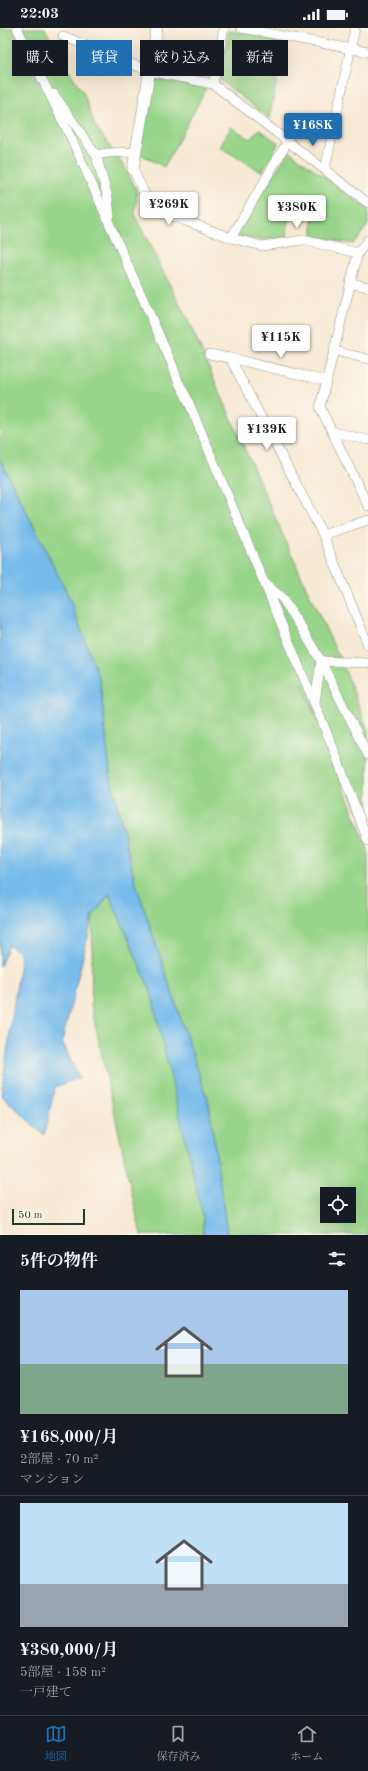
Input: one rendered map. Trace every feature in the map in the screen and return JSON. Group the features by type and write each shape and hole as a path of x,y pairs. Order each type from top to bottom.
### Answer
{"street":[{"path":"17,28 73,142 110,222 170,359 178,381 187,398 265,583 368,841"},
{"path":"155,40 157,28"},
{"path":"213,84 224,28"},
{"path":"241,28 368,52"},
{"path":"293,38 294,28"},
{"path":"325,169 356,28"},
{"path":"63,36 140,67"},
{"path":"148,76 133,169 146,197 157,210 231,238 262,246 303,240 358,253"},
{"path":"174,76 213,84 368,203"},
{"path":"43,82 51,90 96,155 108,198 110,222"},
{"path":"231,238 288,141"},
{"path":"96,155 135,152"},
{"path":"368,240 358,253 320,407 368,506"},
{"path":"350,283 368,287"},
{"path":"335,351 368,359"},
{"path":"209,354 327,381"},
{"path":"230,358 323,535 368,645"},
{"path":"333,432 368,440"},
{"path":"323,535 368,520"},
{"path":"265,583 282,598 321,661 368,755"},
{"path":"321,661 368,663"},
{"path":"314,703 321,661"}],"green space":[{"path":"0,28 45,28 51,40 12,40 12,76 68,76 68,69 84,94 94,124 125,168 137,191 135,216 190,325 309,594 343,665 368,730 368,832 302,683 368,849 368,1235 227,1235 209,1104 135,881 110,774 100,681 68,595 0,459"},
{"path":"229,31 279,40 232,40 232,76 278,76 269,118 220,80 221,76 224,76 224,58"},
{"path":"159,79 206,89 164,167 140,154 152,86 154,81"},
{"path":"231,127 250,139 259,129 278,143 262,172 220,147"},
{"path":"289,151 368,209 368,225 353,244 313,236 313,216 289,216 287,237 261,239 235,235"},
{"path":"109,894 151,991 191,1150 203,1217 203,1235 141,1235 91,1005 93,916"}],"water":[{"path":"0,459 68,595 100,681 110,774 135,881 209,1104 227,1235 203,1235 203,1217 151,991 109,894 93,916 62,1042 79,1078 55,1087 44,1135 1,1095 21,954 9,945 0,966"}]}
